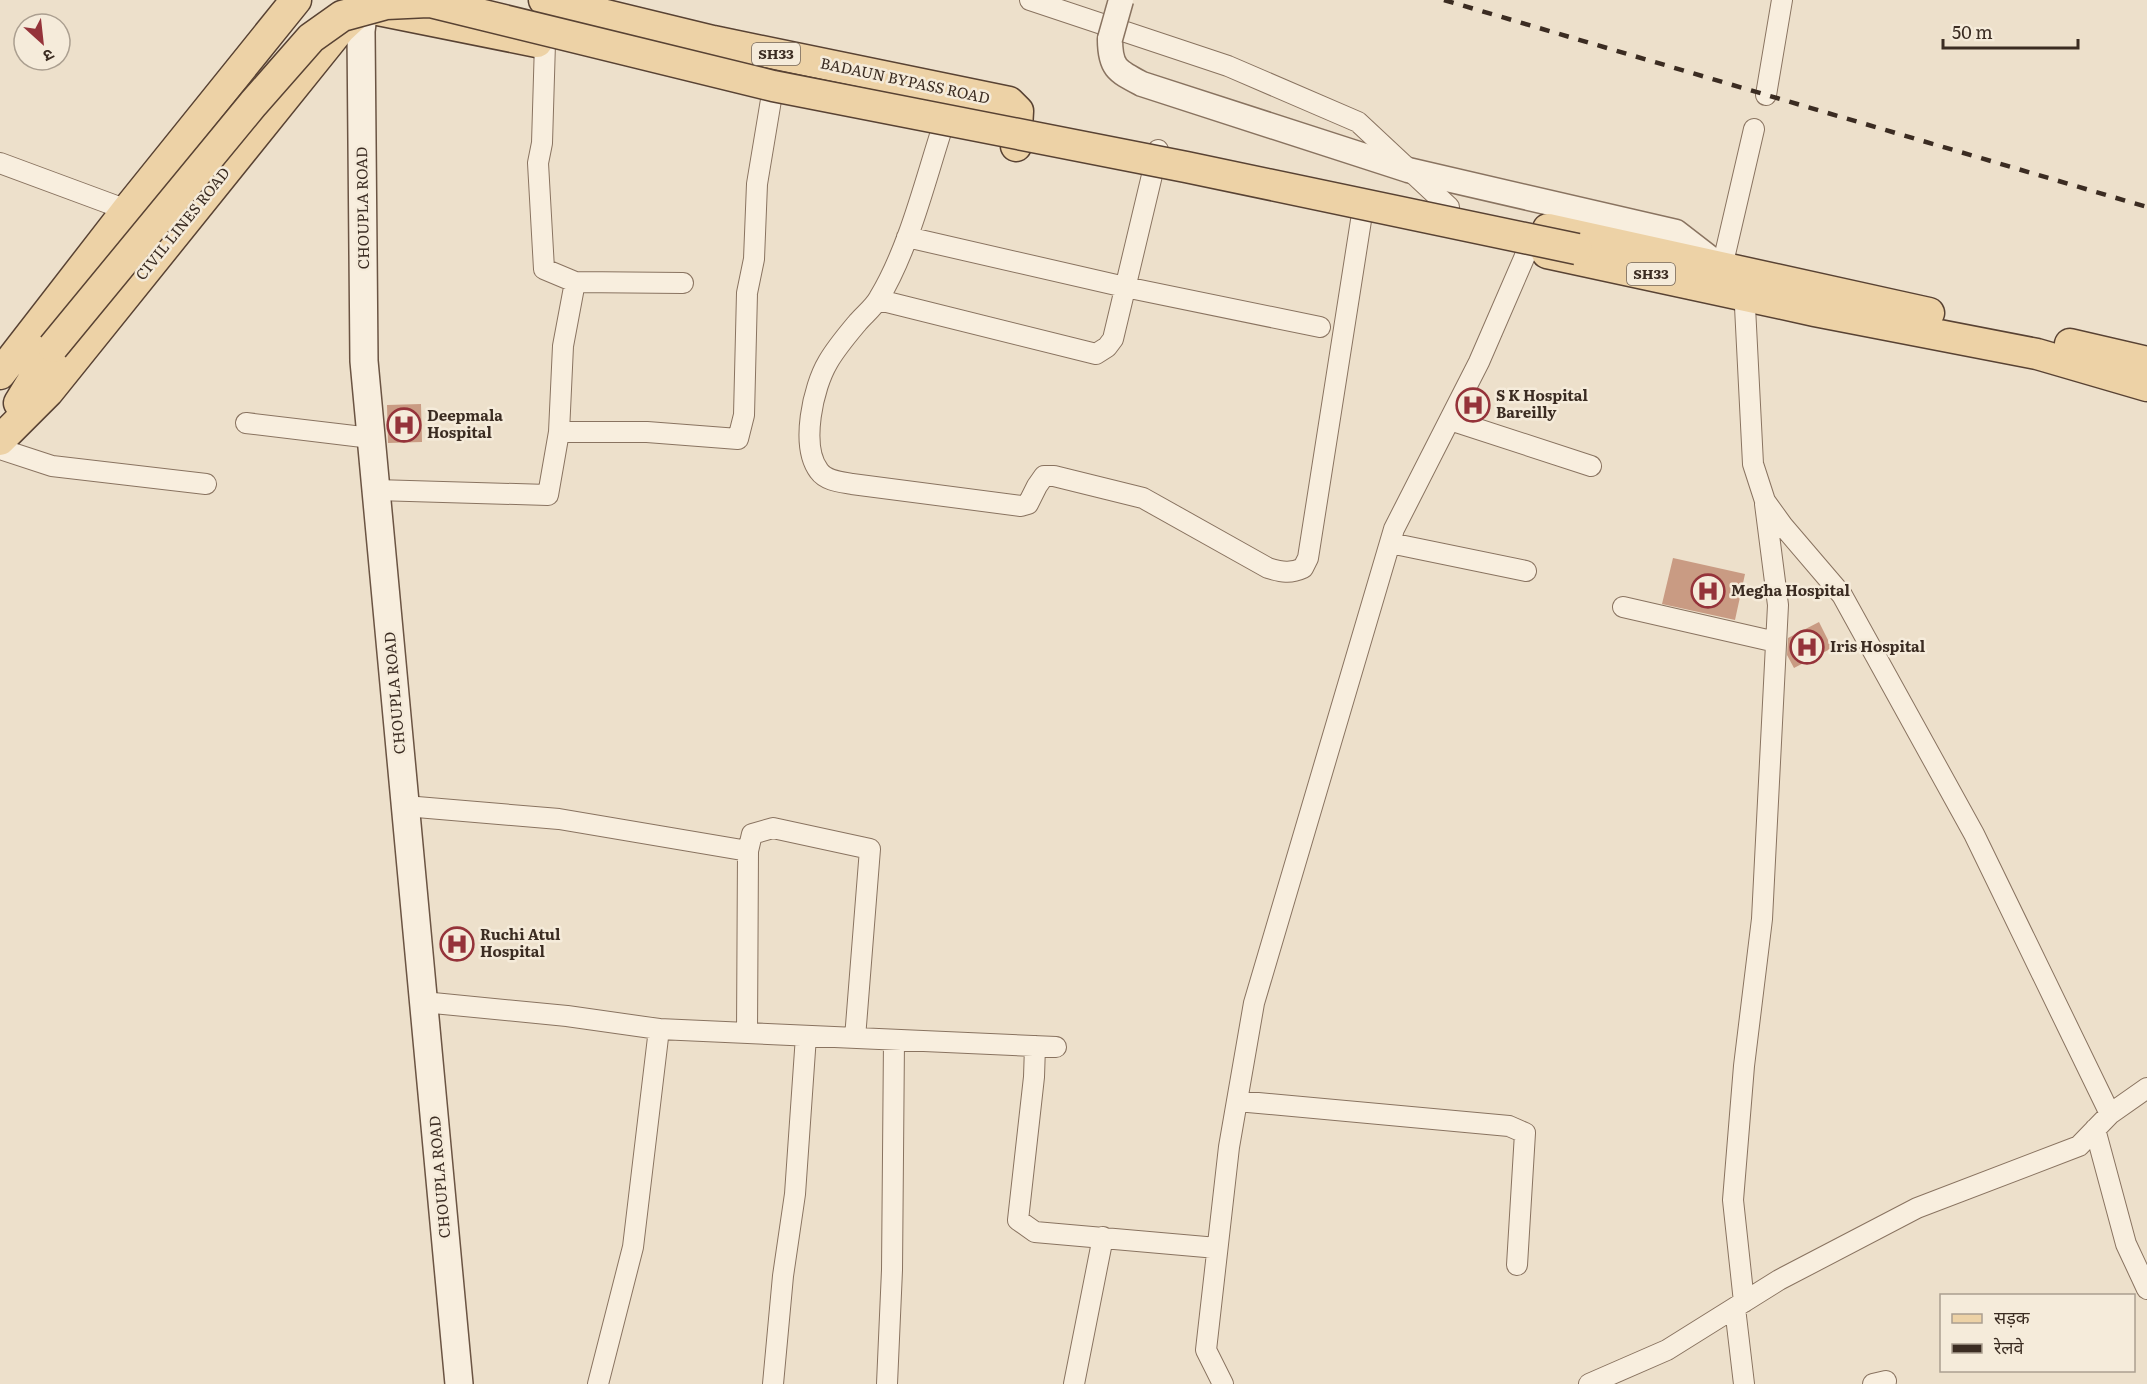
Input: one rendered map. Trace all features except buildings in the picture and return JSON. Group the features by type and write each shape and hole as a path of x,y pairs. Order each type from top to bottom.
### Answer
{"main road":[{"path":"0,374 127,210 296,0"},
{"path":"478,0 527,18 827,90 1014,124 1100,161 1155,161"},
{"name":"BADAUN BYPASS ROAD","path":"544,0 713,41 1014,124"},
{"path":"0,435 53,347 253,104 311,38 342,16 386,4 425,1 773,86 1209,172 1732,280"},
{"path":"359,2 941,132 1014,124"},
{"name":"CHOUPLA ROAD","path":"359,2 364,361 459,1384"},
{"name":"CIVIL LINES ROAD","path":"0,440 48,392 340,30 359,2"},
{"name":"SH33","path":"1155,161 1449,207 1732,280 1815,311 2037,354 2147,386"},
{"name":"SH33","path":"1155,161 1362,214 1528,249 1732,280 2118,354 2147,362"},
{"path":"0,393 53,347"}],"street":[{"path":"1030,0 1228,66 1358,122 1449,207"},
{"path":"1121,0 1110,39 1110,58 1121,73 1142,84 1408,170 1676,232 1732,280"},
{"path":"1766,95 1782,0"},
{"path":"545,44 542,143 538,163 544,269 575,282 682,283"},
{"path":"559,432 647,432 738,439 744,415 747,293 754,259 757,184 772,94"},
{"path":"1747,1382 1733,1200 1744,1066 1762,919 1778,605 1765,501 1753,464 1732,280 1754,129"},
{"path":"941,132 907,237 879,300 857,323 829,360 819,378 810,435 813,459 819,473 834,481 852,484 1021,506 1028,504 1044,476 1054,476 1143,498 1268,568 1292,573 1303,568 1308,558 1362,214"},
{"path":"879,300 1096,354 1107,347 1113,339 1155,161"},
{"path":"0,163 127,210"},
{"path":"907,237 1320,327"},
{"path":"1223,1384 1206,1350 1229,1147 1254,1003 1394,529 1479,362 1528,249"},
{"path":"376,490 548,495 559,432 563,346 575,282"},
{"path":"1450,420 1590,466"},
{"path":"246,423 371,438"},
{"path":"0,449 52,466 206,484"},
{"path":"1765,501 1783,526 1842,595 1974,834 2110,1114"},
{"path":"1390,543 1527,571"},
{"path":"1623,607 1776,642"},
{"path":"405,806 560,819 748,850"},
{"path":"747,1033 748,850 752,834 773,828 870,849 855,1038"},
{"path":"423,1002 567,1016 659,1029 1056,1047"},
{"path":"598,1384 633,1247 659,1029"},
{"path":"773,1384 783,1276 795,1194 806,1036"},
{"path":"886,1384 892,1270 894,1040"},
{"path":"1035,1046 1034,1077 1018,1220 1035,1232 1217,1248"},
{"path":"1589,1384 1667,1350 1779,1280 1917,1208 2079,1146 2110,1114 2147,1088"},
{"path":"1237,1101 1509,1126 1525,1133 1517,1265"},
{"path":"2095,1130 2126,1244 2147,1289"},
{"path":"1074,1384 1103,1237"}],"railway":[{"path":"1444,0 2147,207"}],"place":[{"name":"S K Hospital Bareilly","path":"1473,405"},
{"name":"Deepmala Hospital","path":"404,425"},
{"name":"Megha Hospital","path":"1708,591"},
{"name":"Iris Hospital","path":"1807,647"},
{"name":"Ruchi Atul Hospital","path":"457,944"}]}
